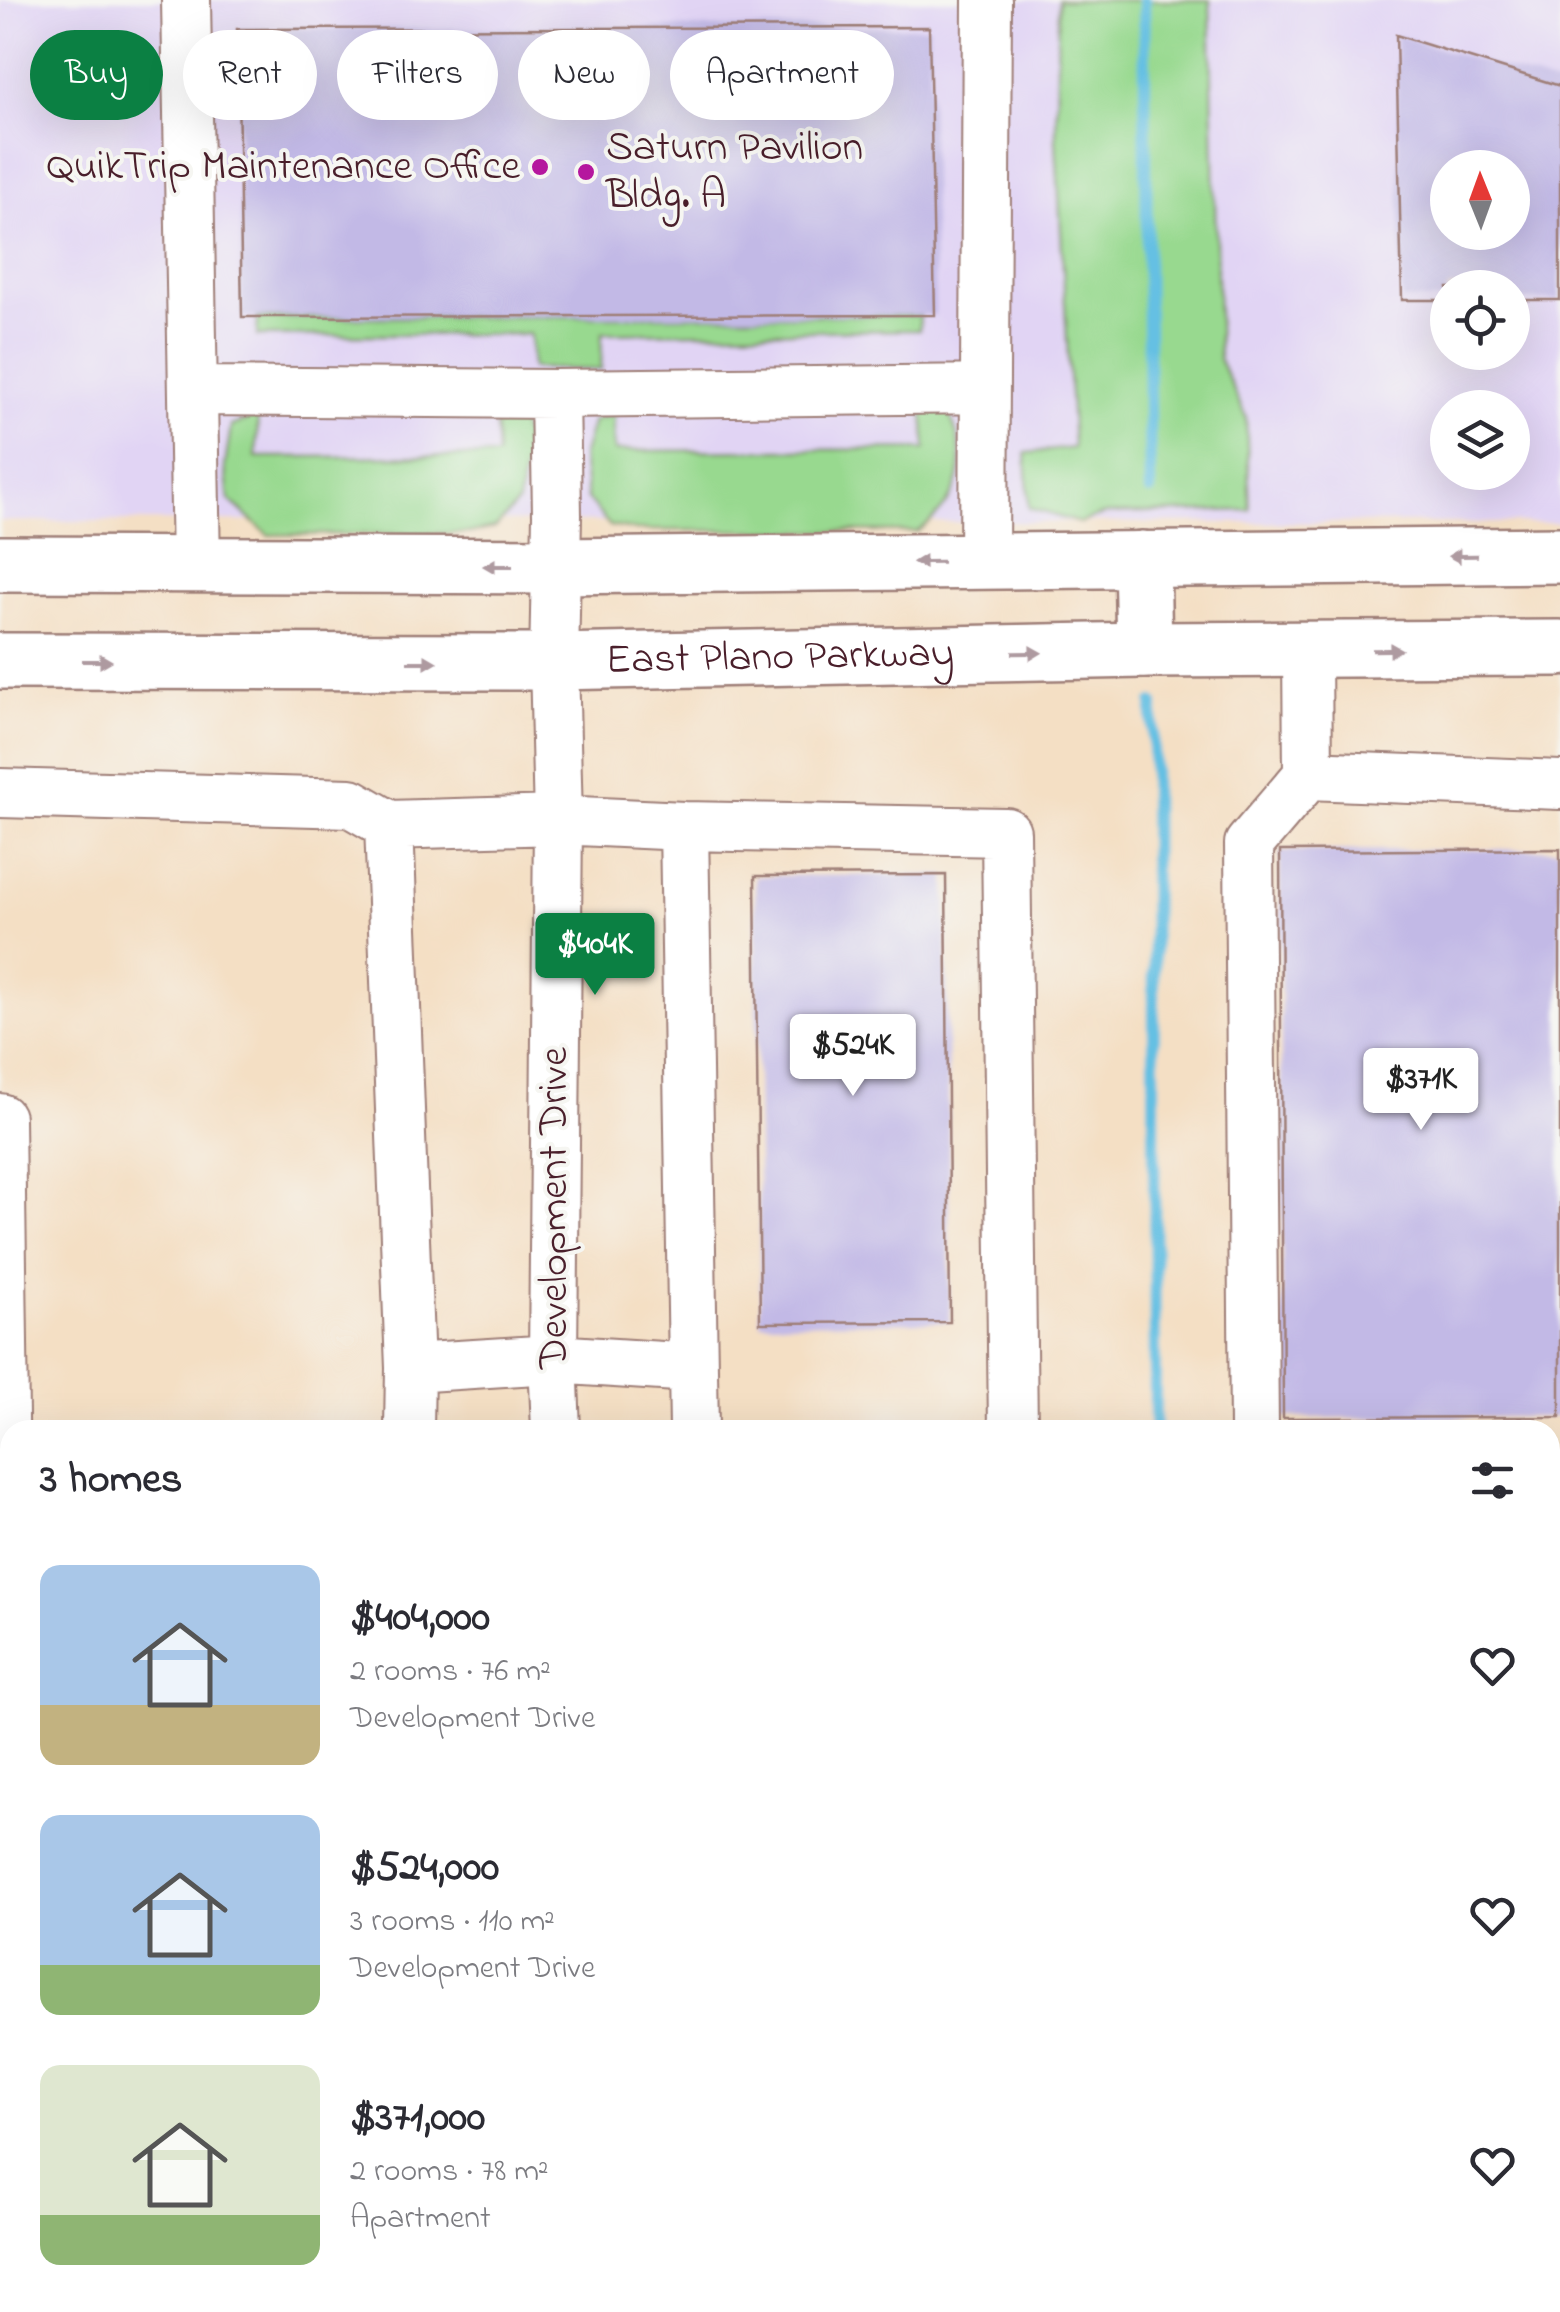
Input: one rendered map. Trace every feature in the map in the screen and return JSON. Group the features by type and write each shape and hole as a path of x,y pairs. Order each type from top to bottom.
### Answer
{"main road":[{"path":"0,564 557,566 1560,555"},
{"path":"1142,559 1144,650"},
{"name":"East Plano Parkway","path":"0,660 554,662 1144,650 1560,648"}],"street":[{"path":"186,0 196,566"},
{"path":"984,562 986,0"},
{"path":"193,392 985,390"},
{"name":"Development Drive","path":"555,394 556,1420"},
{"path":"1254,1420 1249,844 1308,775 1306,651"},
{"path":"1308,775 1560,785"},
{"path":"0,793 351,802 390,825 558,820 1006,832 1013,1420"},
{"path":"390,825 409,1420"},
{"path":"684,826 694,1420"},
{"path":"0,1118 3,1420"},
{"path":"410,1368 553,1359 693,1368"}],"shaded area":[{"path":"0,0 1560,0 1560,523 0,521"}],"green space":[{"path":"1058,0 1210,0 1219,359 1246,417 1250,510 1105,514 1079,523 1029,508 1026,453 1073,448 1056,141"},
{"path":"920,315 919,330 602,333 601,370 532,368 530,334 257,336 258,318"},
{"path":"923,409 948,411 960,462 953,493 917,532 633,530 610,526 587,499 582,457 593,420 613,415 614,451 926,449"},
{"path":"495,414 520,418 527,449 518,503 495,528 468,533 268,535 229,500 225,466 231,426 258,416 256,457 497,456"}],"building":[{"name":"Saturn Pavilion Bldg. A","path":"929,27 935,315 242,317 239,120 317,120 317,30 237,29"},
{"path":"1396,35 1560,86 1560,300 1530,300 1530,270 1430,270 1430,300 1402,300"},
{"path":"1560,849 1560,1417 1283,1418 1280,851"},
{"path":"946,875 950,1322 760,1323 755,876"}],"waterway":[{"path":"1144,0 1150,490"},
{"path":"1153,703 1155,1420"}],"place":[{"name":"QuikTrip Maintenance Office","path":"540,167"},
{"name":"Saturn Pavilion Bldg. A","path":"586,172"}]}
